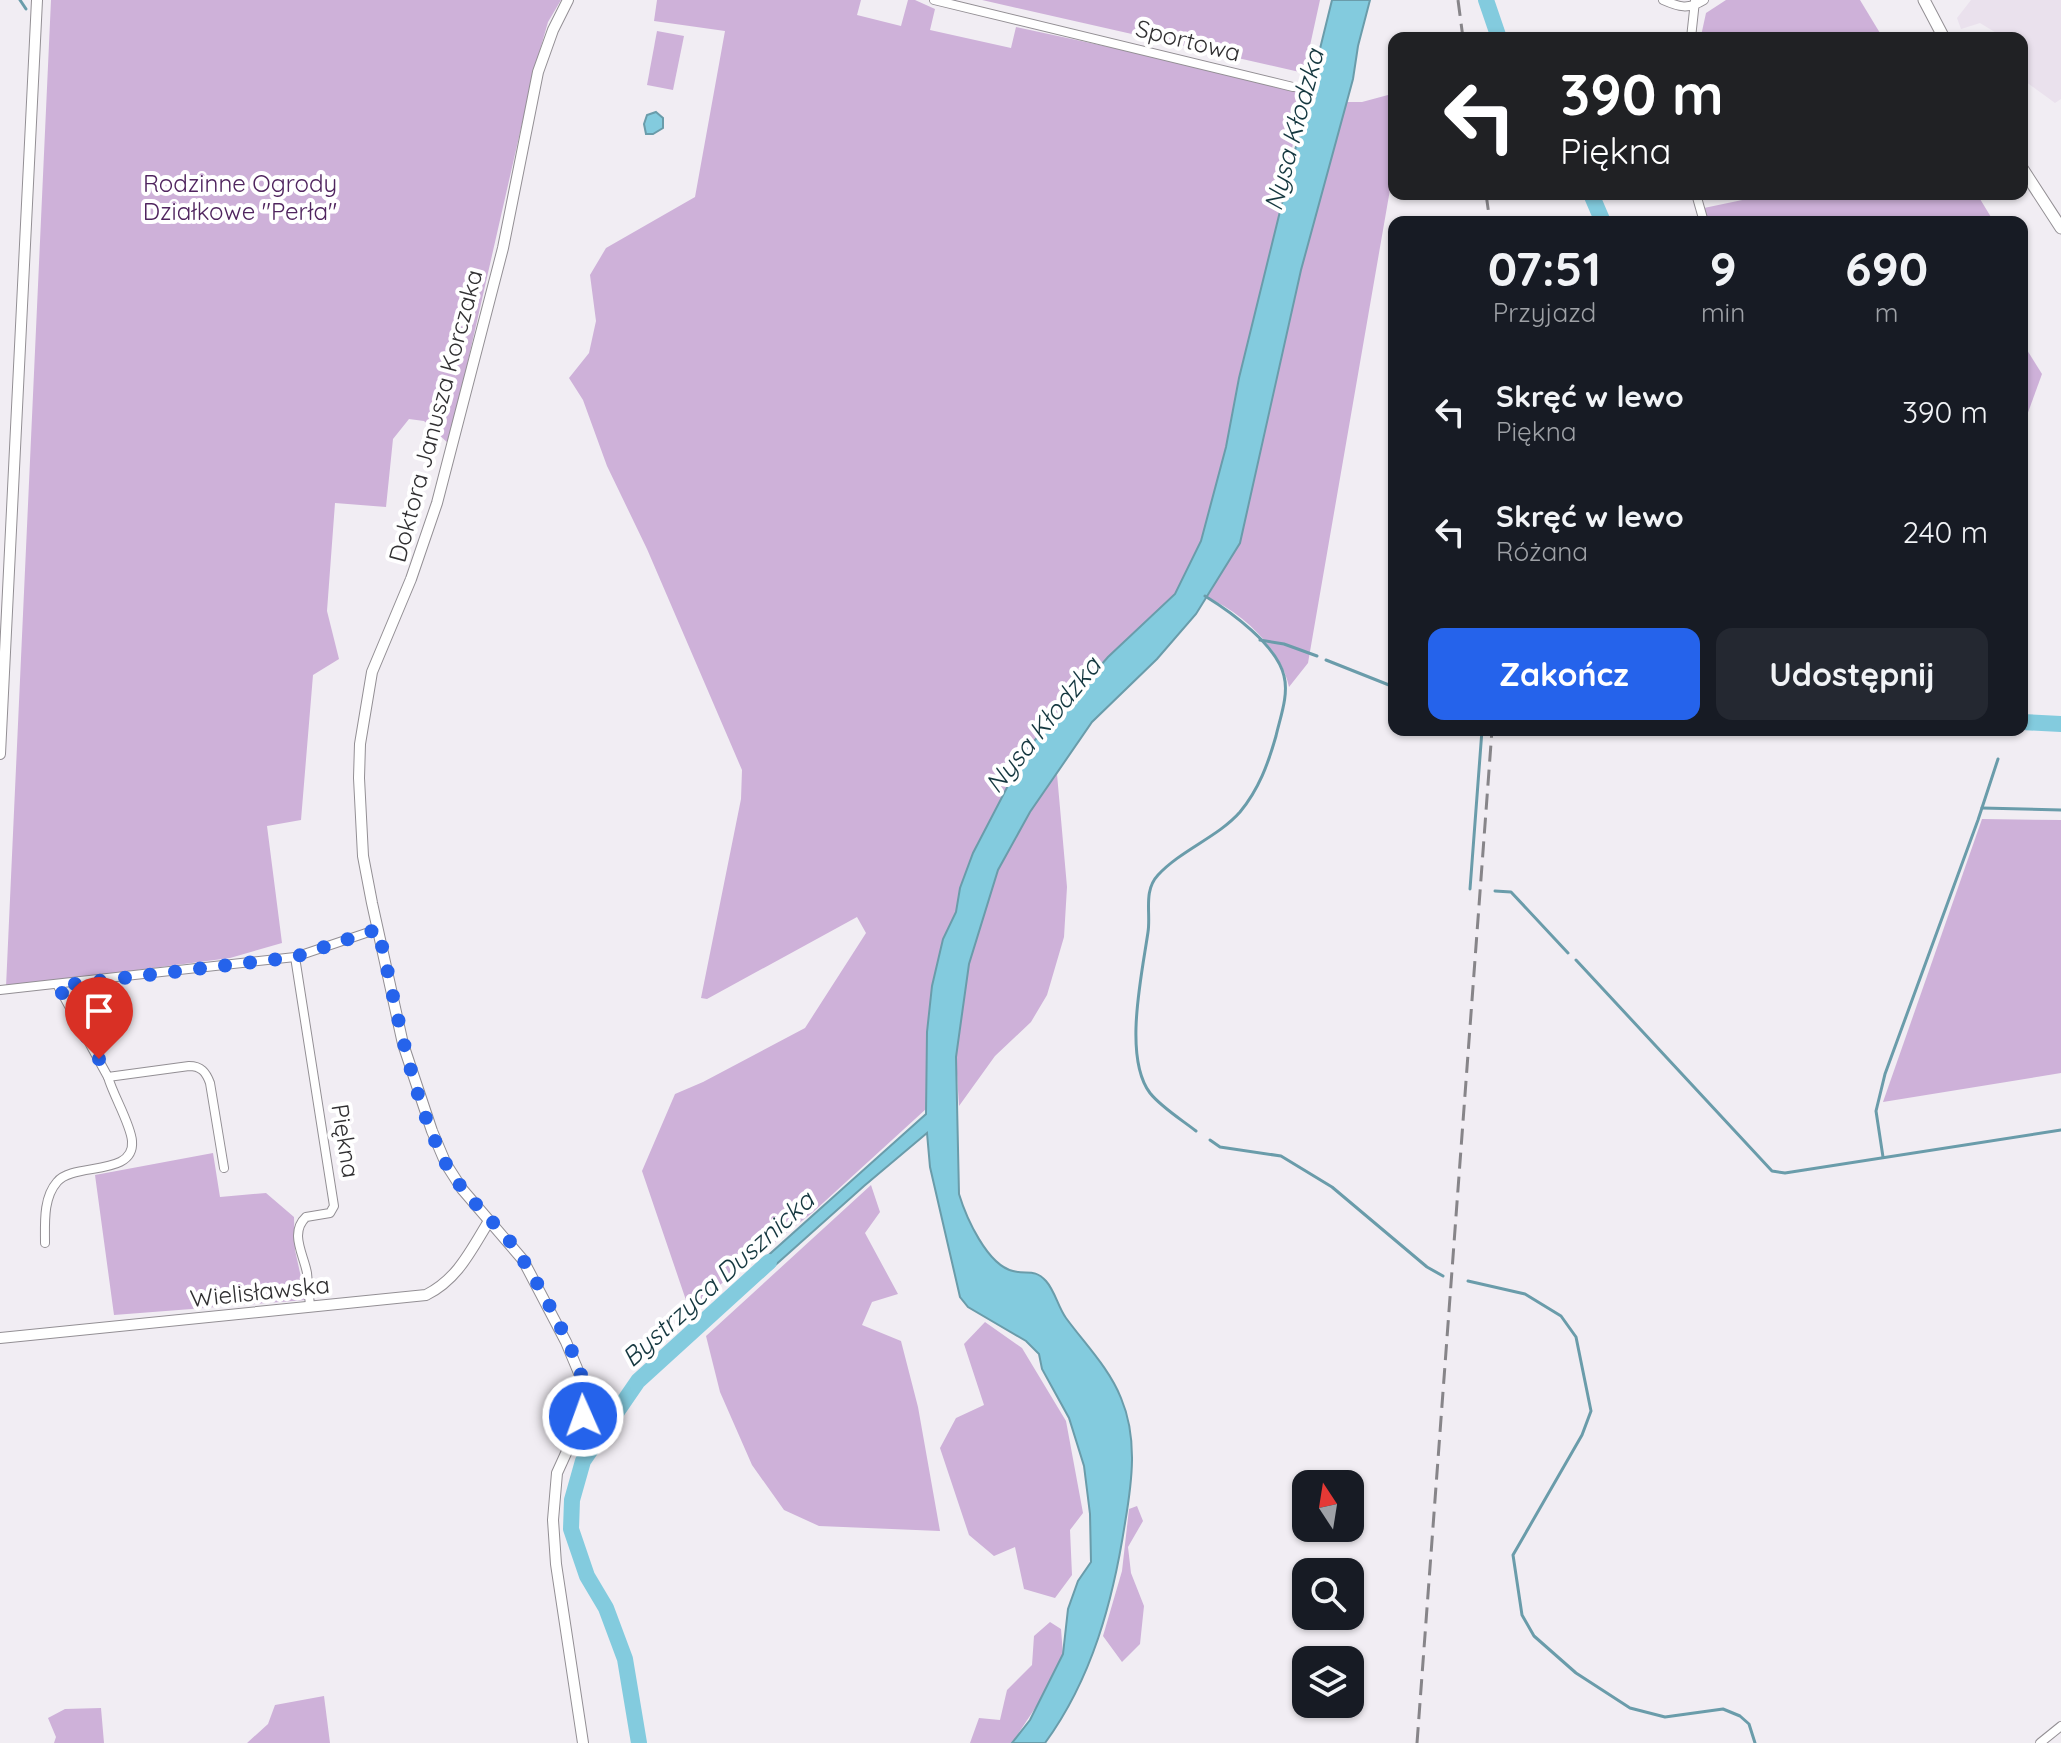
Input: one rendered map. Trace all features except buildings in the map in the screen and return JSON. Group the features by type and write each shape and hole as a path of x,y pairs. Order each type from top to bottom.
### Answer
{"main road":[{"path":"1924,0 1941,32"},
{"path":"2028,177 2061,228"}],"street":[{"path":"0,754 37,0"},
{"name":"Doktora Janusza Korczaka","path":"568,0 538,72 503,248 437,503 411,579 372,672 360,744 359,817 363,856 403,1044 432,1131 454,1176 523,1260 566,1342 584,1385 586,1398 583,1416 557,1473 553,1520 556,1564 583,1743"},
{"name":"Sportowa","path":"934,0 1293,87"},
{"path":"1663,0 1680,8 1704,0"},
{"path":"1692,32 1694,3"},
{"path":"0,990 58,986 295,957 378,929"},
{"name":"Piękna","path":"295,957 334,1206 330,1213 306,1217 300,1227 299,1248 307,1275 310,1306"},
{"path":"45,1243 45,1215 56,1183 72,1173 116,1164 128,1157 132,1150 131,1134 108,1077 58,986"},
{"path":"108,1077 198,1066 206,1073 210,1083 224,1168"},
{"name":"Wielisławska","path":"0,1338 410,1298 434,1291 456,1275 489,1221"},
{"path":"2040,1743 2061,1726"}],"shaded area":[{"path":"1971,0 2061,0 2061,99 2055,103 2028,83 2028,32 1995,32 1980,23 1961,29 1957,18"}],"green space":[{"name":"Rodzinne Ogrody Działkowe \"Perła\"","path":"51,0 561,0 548,22 534,71 449,444 424,421 409,419 393,439 386,507 335,503 327,611 339,659 313,675 301,820 267,826 282,943 230,958 6,987"},
{"path":"657,0 861,0 857,15 901,26 908,0 915,0 935,9 930,30 1011,48 1016,27 1304,89 1274,238 1201,541 1175,594 1108,657 1027,749 973,853 960,888 956,912 943,939 932,986 927,1032 926,1109 812,1213 689,1309 642,1171 675,1094 805,1028 866,933 857,917 707,999 701,998 741,799 742,770 647,549 607,466 583,400 569,378 589,353 596,321 590,275 606,248 695,197 725,31 654,21"},
{"path":"982,0 1320,0 1304,73"},
{"path":"1726,0 1860,0 1879,32 1702,32 1706,13"},
{"path":"657,31 684,36 673,90 647,85"},
{"path":"1388,95 1388,200 1308,663 1289,687 1278,659 1258,633 1233,612 1207,597 1213,588 1269,405 1301,270 1347,102 1362,102"},
{"path":"1742,200 1981,200 1990,216 1706,216 1704,208"},
{"path":"2028,352 2042,374 2028,412"},
{"path":"1057,774 1067,887 1064,937 1047,995 1031,1022 995,1056 959,1106 956,1057 969,964 978,931 998,869 1030,812"},
{"path":"1982,819 2061,820 2061,1073 1883,1102"},
{"path":"213,1153 220,1197 266,1193 294,1217 295,1250 306,1300 114,1315 95,1175"},
{"path":"871,1185 880,1212 865,1233 898,1294 872,1302 862,1325 901,1341 918,1407 940,1531 819,1526 784,1510 752,1465 720,1392 706,1336"},
{"path":"985,1322 1022,1348 1066,1421 1083,1513 1070,1530 1072,1575 1055,1598 1024,1589 1015,1547 994,1556 969,1535 940,1448 956,1418 984,1405 964,1344"},
{"path":"1137,1506 1143,1521 1128,1547 1131,1573 1144,1606 1140,1644 1122,1662 1103,1636 1122,1571 1129,1509"},
{"path":"1050,1622 1061,1629 1063,1654 1047,1690 1012,1743 970,1743 979,1718 1000,1720 1007,1690 1032,1665 1034,1636"},
{"path":"324,1696 330,1743 247,1743 268,1724 275,1705"},
{"path":"101,1708 104,1743 54,1743 56,1737 48,1718 65,1709"}],"water":[{"path":"1332,0 1370,0 1353,79 1301,270 1240,543 1196,614 1157,659 1092,722 1030,812 998,870 969,964 956,1057 959,1194 962,1204 979,1239 995,1260 1013,1271 1038,1275 1049,1285 1066,1318 1116,1387 1126,1413 1132,1444 1130,1492 1120,1552 1107,1610 1088,1666 1076,1693 1045,1743 1012,1743 1030,1720 1063,1654 1068,1609 1078,1581 1091,1562 1090,1514 1084,1466 1069,1418 1042,1369 1039,1354 1026,1341 968,1307 960,1297 930,1167 927,1133 753,1285 753,1269 926,1114 927,1032 932,986 943,939 956,912 960,888 973,853 1027,749 1108,657 1175,594 1201,541"},
{"path":"656,112 663,118 663,128 646,134 644,124 647,115"}],"waterway":[{"path":"20,0 26,9"},
{"path":"1486,0 1497,32"},
{"path":"1594,200 1600,216"},
{"path":"1196,1131 1150,1093 1137,1059 1137,1015 1148,932 1149,895 1153,881 1167,866 1221,829 1247,803 1270,756 1285,691 1280,664 1263,641 1240,620 1205,596"},
{"path":"1260,640 1284,644 1317,656"},
{"path":"1326,660 1388,685"},
{"path":"2028,722 2061,724"},
{"path":"1470,889 1482,736"},
{"path":"1883,1157 1876,1111 1885,1074 1998,759"},
{"path":"1982,808 2061,810"},
{"path":"1495,891 1511,892 1568,953"},
{"path":"1576,960 1772,1171 1785,1173 2061,1130"},
{"path":"1210,1140 1220,1147 1281,1156 1332,1187 1427,1267 1443,1276"},
{"name":"Bystrzyca Dusznicka","path":"639,1743 625,1659 606,1608 587,1576 571,1529 572,1500 583,1461 638,1381 769,1262"},
{"path":"1468,1281 1525,1294 1561,1316 1576,1337 1591,1411 1582,1435 1513,1555 1522,1615 1534,1636 1576,1673 1630,1708 1665,1717 1723,1709 1740,1716 1749,1724 1755,1743"}],"railway":[{"path":"1458,0 1462,32"},
{"path":"1487,200 1489,216"},
{"path":"1417,1743 1492,736"}],"route":[{"path":"99,1059 58,986 295,957 378,929 403,1044 432,1131 446,1164 462,1189 510,1242 536,1284 580,1373 586,1398 583,1416"}],"water label":[{"name":"Nysa Kłodzka","path":"1294,130"},
{"name":"Nysa Kłodzka","path":"1043,725"}]}
